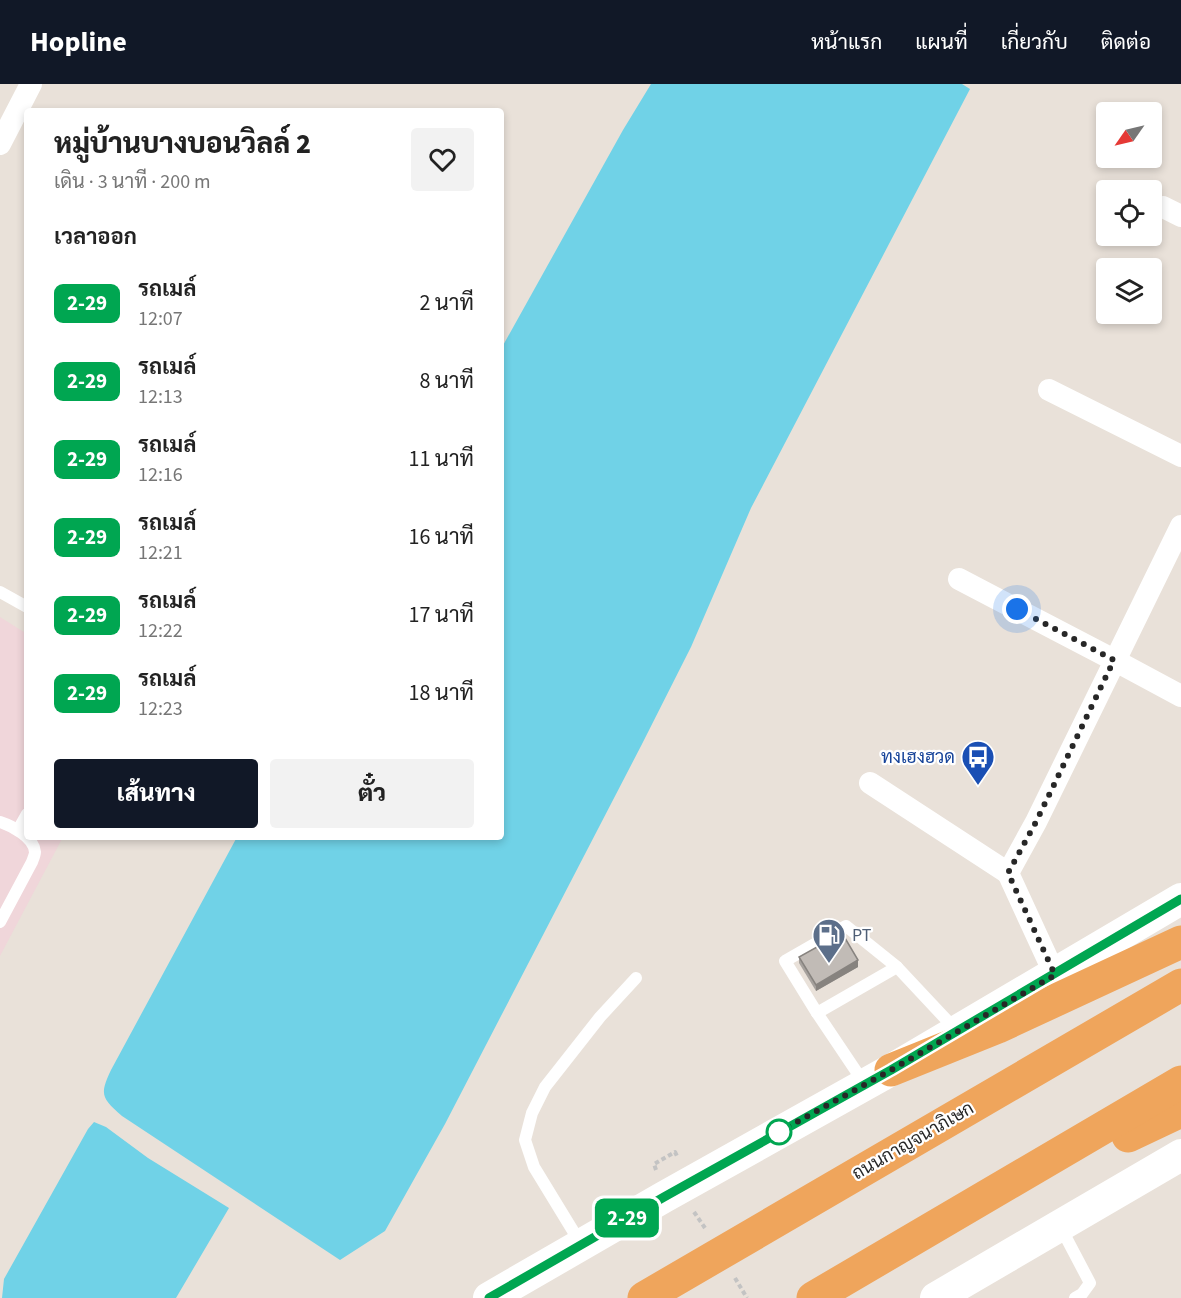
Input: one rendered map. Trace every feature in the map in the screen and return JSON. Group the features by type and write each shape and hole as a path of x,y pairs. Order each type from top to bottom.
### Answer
{"highway":[{"path":"878,1077 998,1027 1181,942"},
{"name":"ถนนกาญจนาภิเษก","path":"644,1298 1181,985"},
{"path":"813,1298 1181,1082"},
{"path":"930,1231 1181,1111"}],"main road":[{"path":"489,1298 1055,975 1181,899"},
{"path":"936,1298 1181,1155"}],"street":[{"path":"0,144 31,84"},
{"path":"1049,390 1181,456"},
{"path":"1008,873 1036,822 1181,526"},
{"path":"959,579 1181,696"},
{"path":"870,783 1008,873 1055,975"}],"lane":[{"path":"0,592 24,605"},
{"path":"18,830 24,819"},
{"path":"0,822 24,835"},
{"path":"0,922 32,862 35,852 28,840"},
{"path":"878,1077 817,1013 785,961 846,926 897,967 957,1031"},
{"path":"817,1013 897,967"},
{"path":"582,1245 534,1167 525,1140 532,1113 545,1087 600,1017 636,978"},
{"path":"1060,1226 1090,1283 1082,1294 1075,1298"}],"shaded area":[{"path":"0,617 24,632 24,840 61,840 0,956"}],"water":[{"path":"651,84 962,84 970,89 751,508 691,647 445,1124 385,1231 340,1260 122,1116 104,1096 105,1085 235,840 504,840 504,344"},
{"path":"94,1122 106,1127 148,1158 229,1208 176,1298 2,1298 4,1279"}],"building":[{"path":"842,933 858,960 816,985 799,957"}],"bus line":[{"name":"2-29","path":"489,1298 891,1070 1181,899"}],"place":[{"name":"ทงเฮงฮวด","path":"978,786"},
{"name":"PT","path":"829,964"}],"route":[{"path":"779,1132 1055,975 1008,873 1036,822 1114,660 1017,609"}]}
